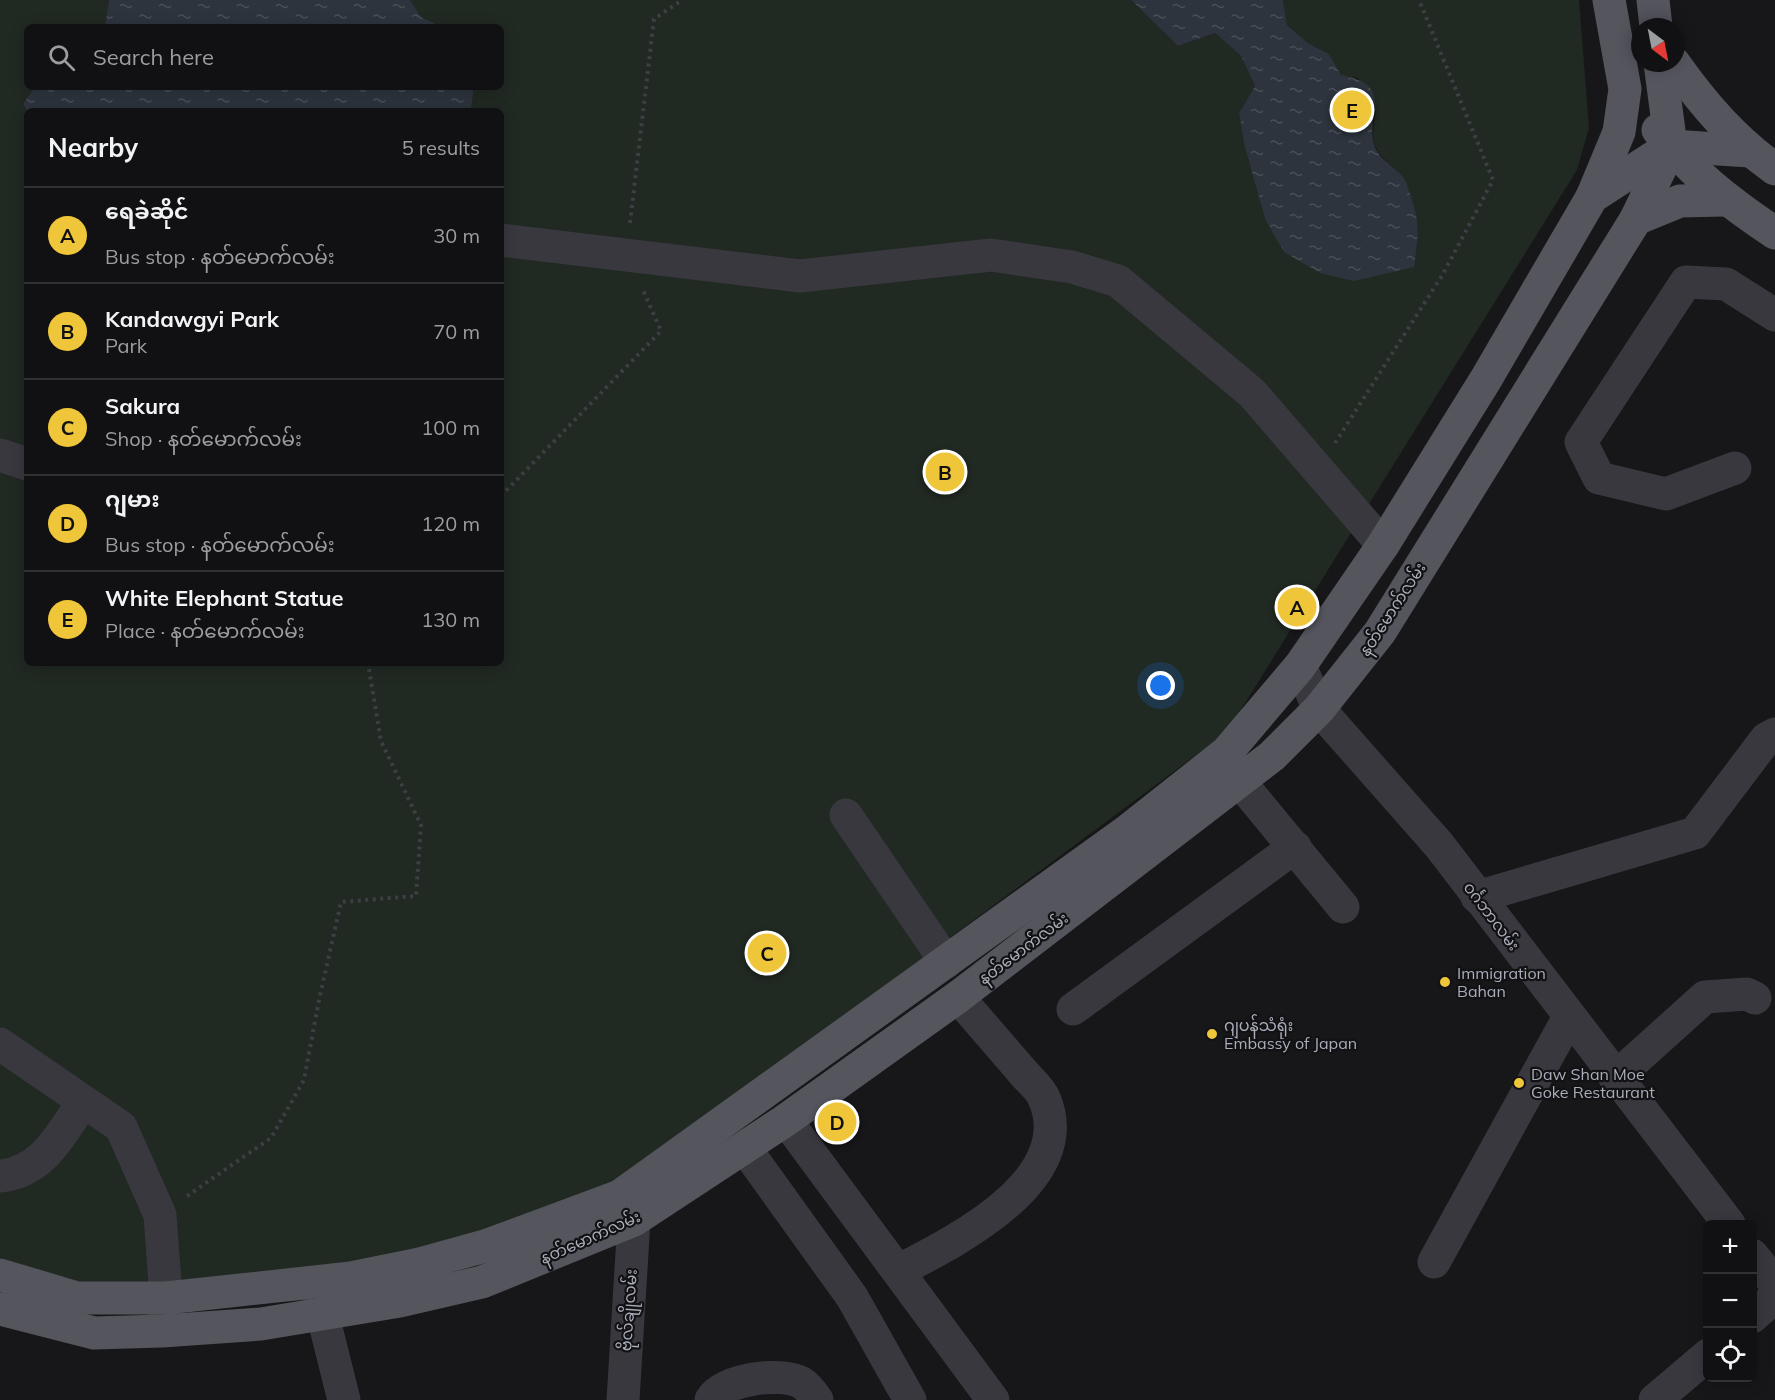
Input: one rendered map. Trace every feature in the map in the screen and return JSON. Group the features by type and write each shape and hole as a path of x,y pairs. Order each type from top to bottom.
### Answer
{"main road":[{"path":"1609,0 1625,89 1671,146 1725,200 1775,233"},
{"path":"1653,0 1655,18"},
{"path":"1661,72 1671,146"},
{"path":"1681,72 1715,116 1762,160"},
{"name":"နတ်မောက်လမ်း","path":"627,1208 727,1120 1126,832 1227,752 1300,666 1383,545 1486,379 1592,197 1619,132 1625,89"},
{"path":"1592,197 1671,146 1762,160"},
{"name":"နတ်မောက်လမ်း","path":"0,1275 77,1298 321,1297 400,1301 482,1282 745,1148 1025,947 1240,782 1272,756 1319,709 1380,632 1636,219 1671,146"},
{"path":"1636,219 1680,201 1725,200"},
{"path":"1004,919 1025,947"},
{"path":"727,1120 745,1148"},
{"name":"နတ်မောက်လမ်း","path":"0,1308 94,1333 162,1331 261,1324 321,1297"}],"street":[{"path":"504,240 800,276 991,255 1072,267 1118,281 1252,393 1383,545"},
{"path":"1735,468 1666,494 1599,478 1581,442 1686,282 1726,284 1775,315"},
{"path":"0,455 24,463"},
{"name":"ဝင်္ဂဘာလမ်း","path":"1300,666 1319,709 1439,845 1726,1220"},
{"path":"1477,897 1695,833 1766,738 1775,734"},
{"path":"1240,782 1342,907"},
{"path":"846,815 946,962"},
{"path":"1074,1009 1295,847"},
{"path":"1616,1078 1705,997 1747,994 1755,998"},
{"path":"898,1271 942,1248 1005,1206 1037,1170 1047,1148 1050,1128 1044,1097 958,997"},
{"path":"1434,1262 1569,1017"},
{"path":"0,1044 121,1127 160,1215 166,1298 162,1331"},
{"path":"0,1176 8,1175 46,1156 83,1102"},
{"path":"786,1120 993,1400"},
{"path":"745,1148 852,1297 910,1400"},
{"name":"ဗိုလ်ချိုလမ်း","path":"623,1400 627,1208"},
{"path":"1757,1261 1775,1283"},
{"path":"321,1297 344,1400"},
{"path":"1757,1313 1775,1298"},
{"path":"1655,1400 1703,1358"},
{"path":"711,1400 714,1395 735,1383 773,1377 788,1378 802,1383 817,1400"}],"path":[{"path":"504,493 661,331 627,254 654,19 682,0"},
{"path":"1317,468 1359,408 1443,274 1493,180 1419,0"},
{"path":"160,1215 271,1138 304,1080 319,1000 342,902 416,896 421,825 381,741 368,666"}],"shaded area":[{"path":"0,0 109,0 105,24 24,24 24,90 33,90 23,104 25,108 24,666 504,666 504,108 471,108 474,90 504,90 504,24 435,24 420,17 410,0 1131,0 1178,46 1215,33 1241,56 1255,86 1239,113 1244,144 1265,219 1405,179 1377,150 1373,135 1376,111 1358,78 1341,76 1329,54 1308,43 1287,25 1283,0 1579,0 1589,128 1577,170 1227,732 610,1190 418,1255 236,1276 91,1286 0,1258"}],"water":[{"path":"109,0 410,0 421,17 436,24 105,24"},
{"path":"1131,0 1283,0 1287,25 1308,43 1329,54 1341,75 1369,86 1374,94 1372,135 1375,147 1404,179 1416,214 1417,238 1414,267 1354,281 1320,273 1284,252 1265,219 1244,144 1239,113 1255,86 1241,56 1215,33 1178,46"},
{"path":"33,90 474,90 471,108 25,108 23,104"}],"place":[{"name":"White Elephant Statue","path":"1352,110"},
{"name":"Kandawgyi Park","path":"945,472"},
{"name":"ရေခဲဆိုင်","path":"1297,607"},
{"name":"Sakura","path":"767,953"},
{"name":"Immigration Bahan","path":"1445,982"},
{"name":"ဂျပန်သံရုံး Embassy of Japan","path":"1212,1034"},
{"name":"Daw Shan Moe Goke Restaurant","path":"1519,1083"},
{"name":"ဂျမား","path":"837,1122"}]}
